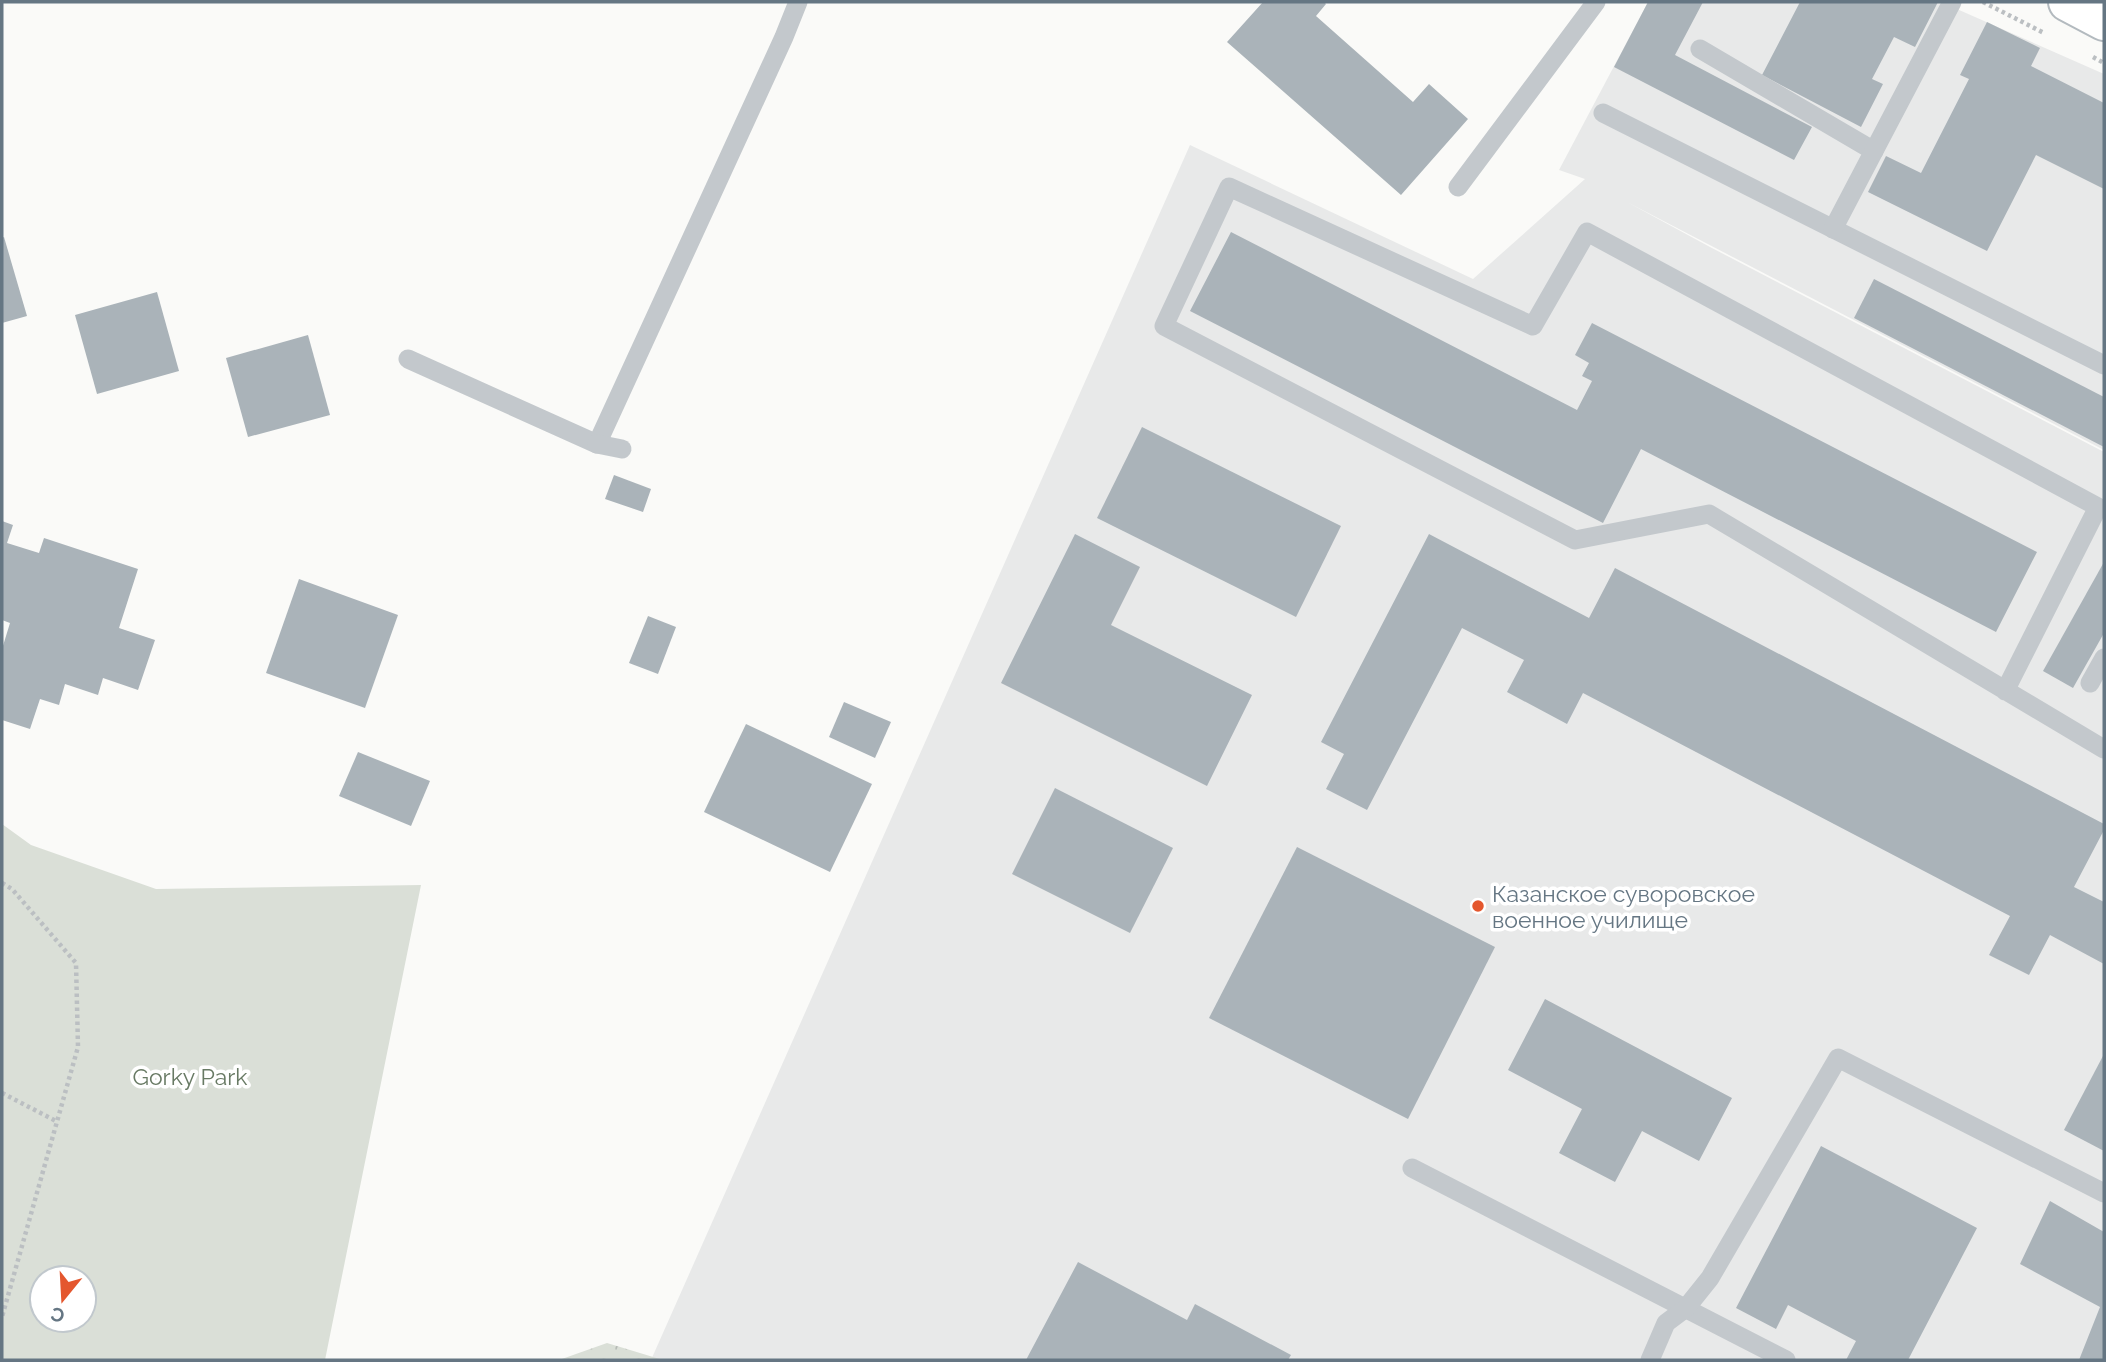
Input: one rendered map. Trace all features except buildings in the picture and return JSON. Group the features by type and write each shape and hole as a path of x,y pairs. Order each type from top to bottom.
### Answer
{"main road":[{"path":"2068,2 2104,21"}],"lane":[{"path":"597,444 798,2"},
{"path":"1458,187 1596,2"},
{"path":"1833,229 1952,2"},
{"path":"1700,49 1874,151"},
{"path":"1603,113 2104,365"},
{"path":"2005,691 2098,507 1587,232 1534,326 1229,187 1164,326 1575,540 1709,514 2005,691 2104,749"},
{"path":"408,359 597,444 622,449"},
{"path":"2090,683 2104,657"},
{"path":"1650,1360 1666,1323 1686,1308 1710,1278 1838,1058 2104,1192"},
{"path":"1412,1168 1786,1360"}],"path":[{"path":"2,883 12,889 76,963 78,1047 2,1317"},
{"path":"2,1093 56,1121"}],"shaded area":[{"name":"Казанское суворовское военное училище","path":"1648,2 1941,2 2104,74 2104,450 1627,202 2104,452 2104,1360 651,1360 1190,145 1473,279 1585,179 1559,170"}],"green space":[{"name":"Gorky Park","path":"2,824 31,845 156,889 421,885 325,1360 2,1360"},
{"path":"607,1343 663,1360 559,1360"}],"place":[{"name":"Казанское суворовское военное училище","path":"1478,906"}]}
